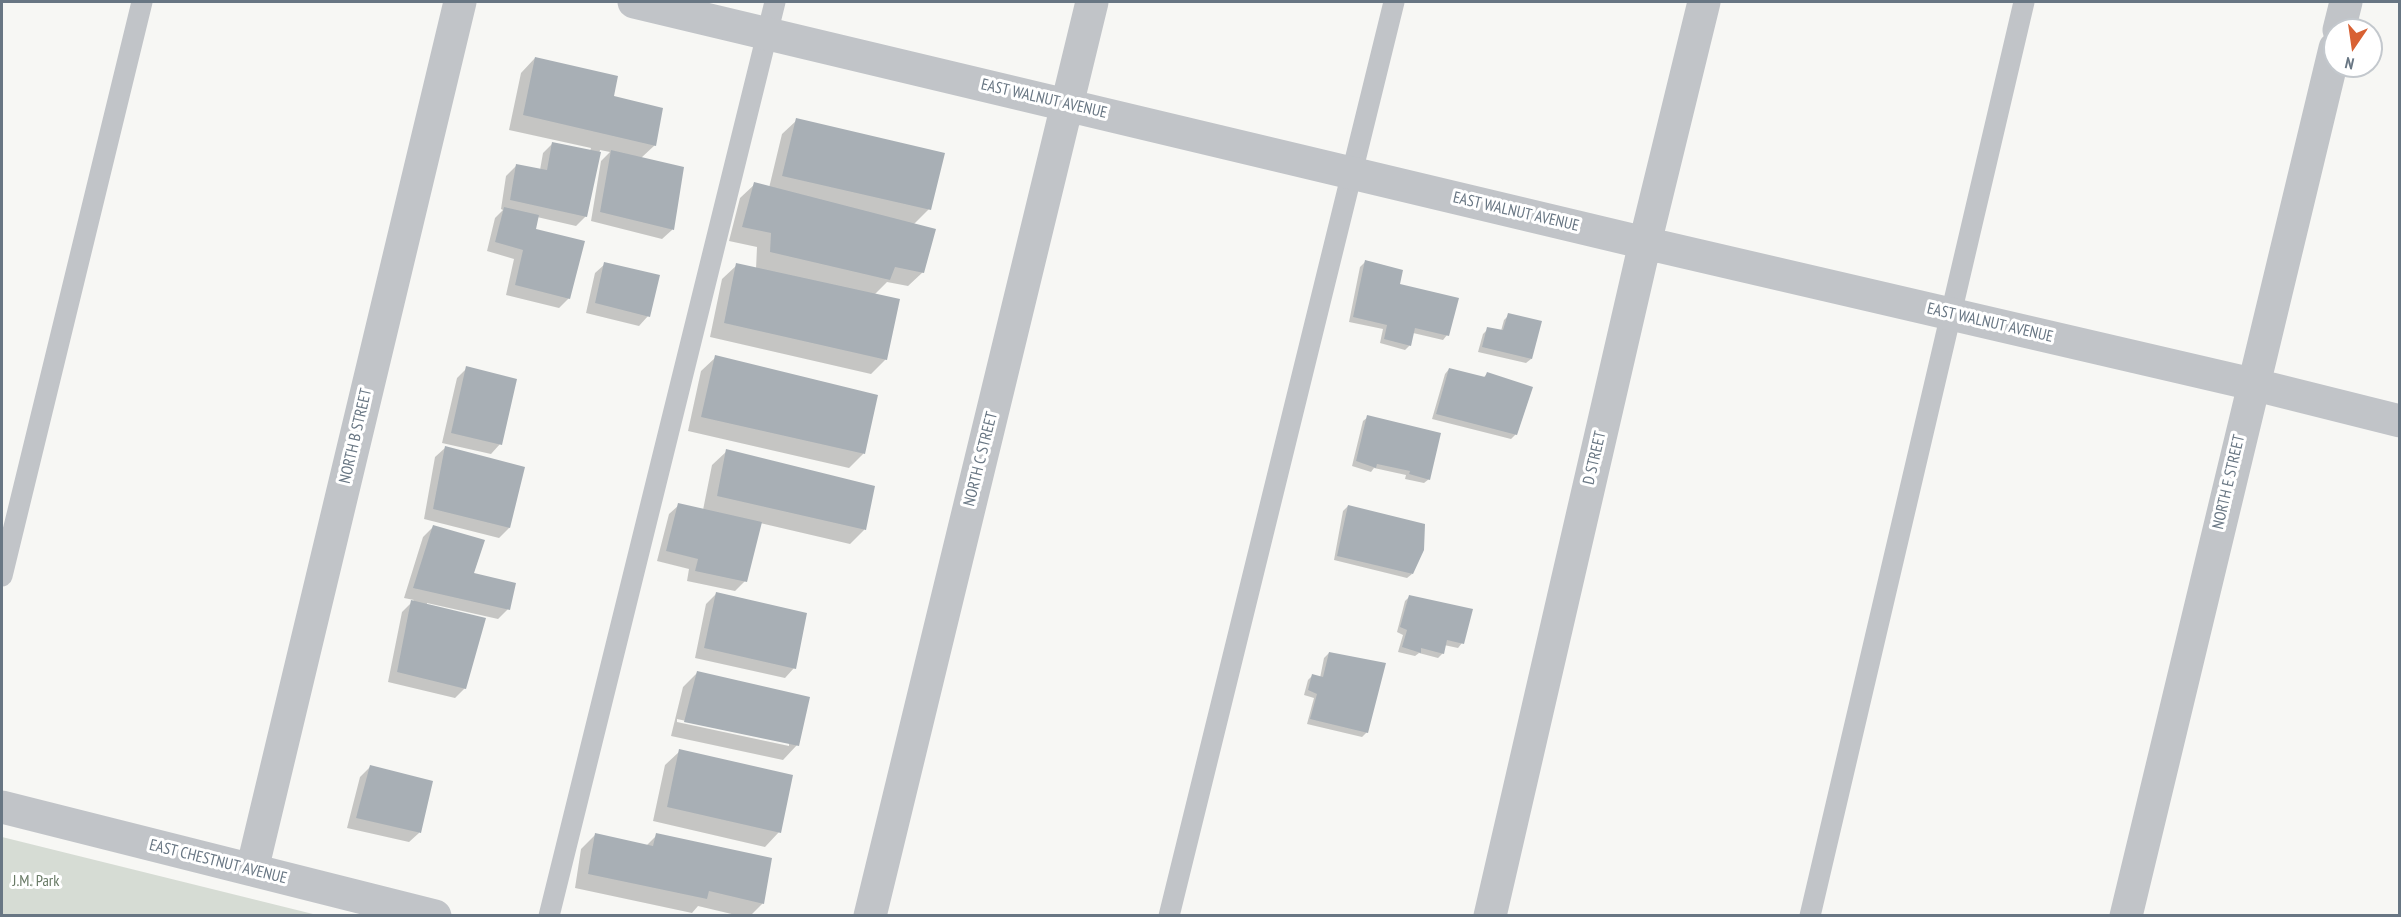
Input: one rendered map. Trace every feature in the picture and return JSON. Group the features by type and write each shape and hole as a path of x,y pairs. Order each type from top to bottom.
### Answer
{"street":[{"name":"NORTH B STREET","path":"252,870 460,2"},
{"name":"EAST WALNUT AVENUE","path":"634,2 1645,243 2252,384 2400,421"},
{"name":"NORTH C STREET","path":"870,915 1092,2"},
{"name":"D STREET","path":"1490,915 1645,243 1704,2"},
{"path":"2343,18 2346,2"},
{"name":"NORTH E STREET","path":"2126,915 2252,384 2328,78"},
{"name":"EAST CHESTNUT AVENUE","path":"2,807 435,915"}],"lane":[{"path":"2,576 142,2"},
{"path":"549,915 775,2"},
{"path":"1168,915 1394,2"},
{"path":"1810,915 2024,2"}],"green space":[{"name":"J.M. Park","path":"2,837 317,915 2,915"}],"building":[{"path":"535,57 618,76 614,96 663,108 656,146 523,115"},
{"path":"796,118 945,153 931,210 782,176"},
{"path":"552,142 601,152 587,217 510,200 516,164 547,170"},
{"path":"611,150 684,167 674,230 600,212"},
{"path":"754,182 936,229 924,273 895,267 890,280 770,252 771,233 742,227"},
{"path":"504,207 539,215 536,229 585,241 570,299 515,285 523,250 495,242"},
{"path":"1365,260 1403,270 1400,284 1459,298 1449,336 1415,328 1411,346 1384,339 1387,325 1353,317"},
{"path":"604,262 660,275 650,317 595,303"},
{"path":"736,263 900,299 887,360 724,323"},
{"path":"1508,313 1542,321 1532,359 1482,347 1487,327 1503,330"},
{"path":"715,355 878,395 865,454 701,417"},
{"path":"466,366 517,379 502,445 451,433"},
{"path":"1449,368 1485,377 1487,372 1533,387 1517,435 1436,414"},
{"path":"1367,415 1441,433 1430,480 1409,474 1410,471 1377,464 1376,468 1356,461"},
{"path":"445,446 525,467 510,528 433,509"},
{"path":"726,449 875,486 866,530 717,496"},
{"path":"678,503 762,522 747,582 695,571 698,559 666,551"},
{"path":"1348,505 1425,524 1424,550 1413,574 1337,556"},
{"path":"433,525 485,540 474,573 516,583 510,610 413,588"},
{"path":"716,592 807,613 796,669 704,648"},
{"path":"1409,595 1473,609 1464,644 1447,640 1444,654 1421,648 1421,653 1402,647 1407,630 1400,627"},
{"path":"411,600 486,618 466,689 397,672"},
{"path":"1329,652 1386,663 1368,733 1310,719 1317,694 1308,690 1312,674 1323,677"},
{"path":"697,671 810,697 799,746 684,722"},
{"path":"679,749 793,775 781,833 667,807"},
{"path":"370,765 433,781 421,833 356,818"},
{"path":"595,833 653,846 656,833 772,858 764,904 709,891 707,899 588,874"}]}
